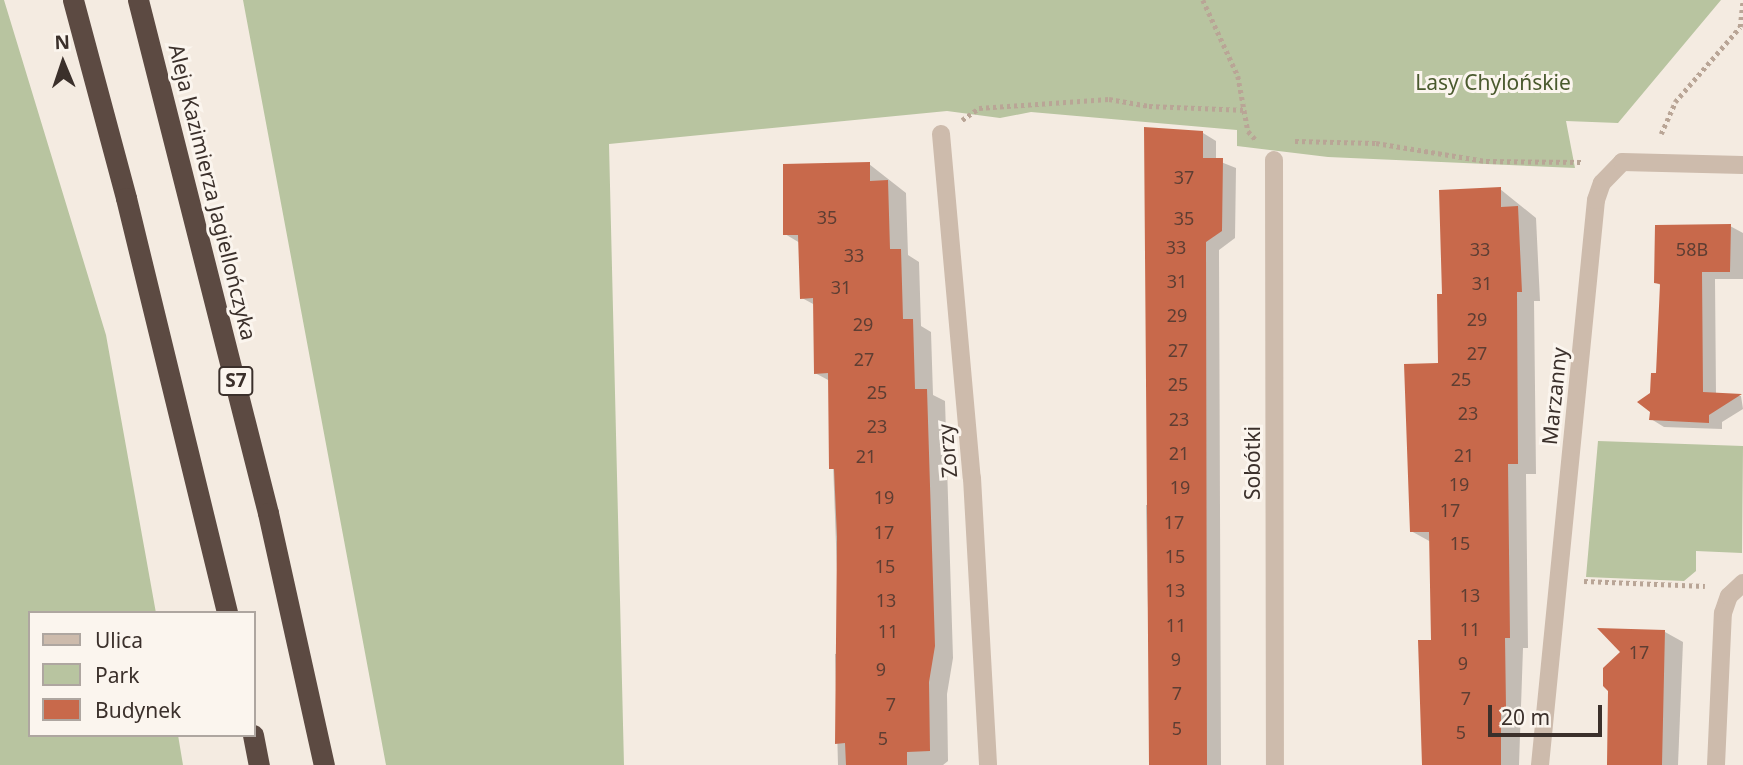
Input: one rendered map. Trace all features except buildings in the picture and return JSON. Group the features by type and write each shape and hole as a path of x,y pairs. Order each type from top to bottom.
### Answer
{"highway":[{"path":"73,0 127,198 227,611"},
{"name":"Aleja Kazimierza Jagiellończyka","path":"138,0 261,486 324,765"},
{"path":"253,737 259,765"}],"street":[{"name":"Zorzy","path":"941,134 972,478 988,765"},
{"name":"Sobótki","path":"1274,160 1275,765"},
{"path":"1622,162 1743,165"},
{"name":"Marzanny","path":"1540,765 1596,200 1602,183 1622,162"},
{"path":"1716,765 1722,622 1729,596 1743,583"}],"path":[{"path":"1203,0 1238,76 1248,131 1274,160 1295,141 1376,143 1486,161 1622,162"},
{"path":"1649,161 1675,102 1740,27 1743,0"},
{"path":"941,134 979,108 1006,104 1109,99 1149,106 1246,110"},
{"path":"1559,579 1702,585 1729,596"}],"green space":[{"path":"0,0 4,0 106,335 156,611 28,611 28,737 178,737 183,765 0,765"},
{"name":"Lasy Chylońskie","path":"243,0 1721,0 1618,123 1566,121 1575,168 1328,157 1237,146 1237,130 1031,112 1000,118 947,111 609,144 624,765 386,765"},
{"path":"1598,441 1743,446 1742,553 1696,551 1696,571 1684,581 1586,577"}]}
